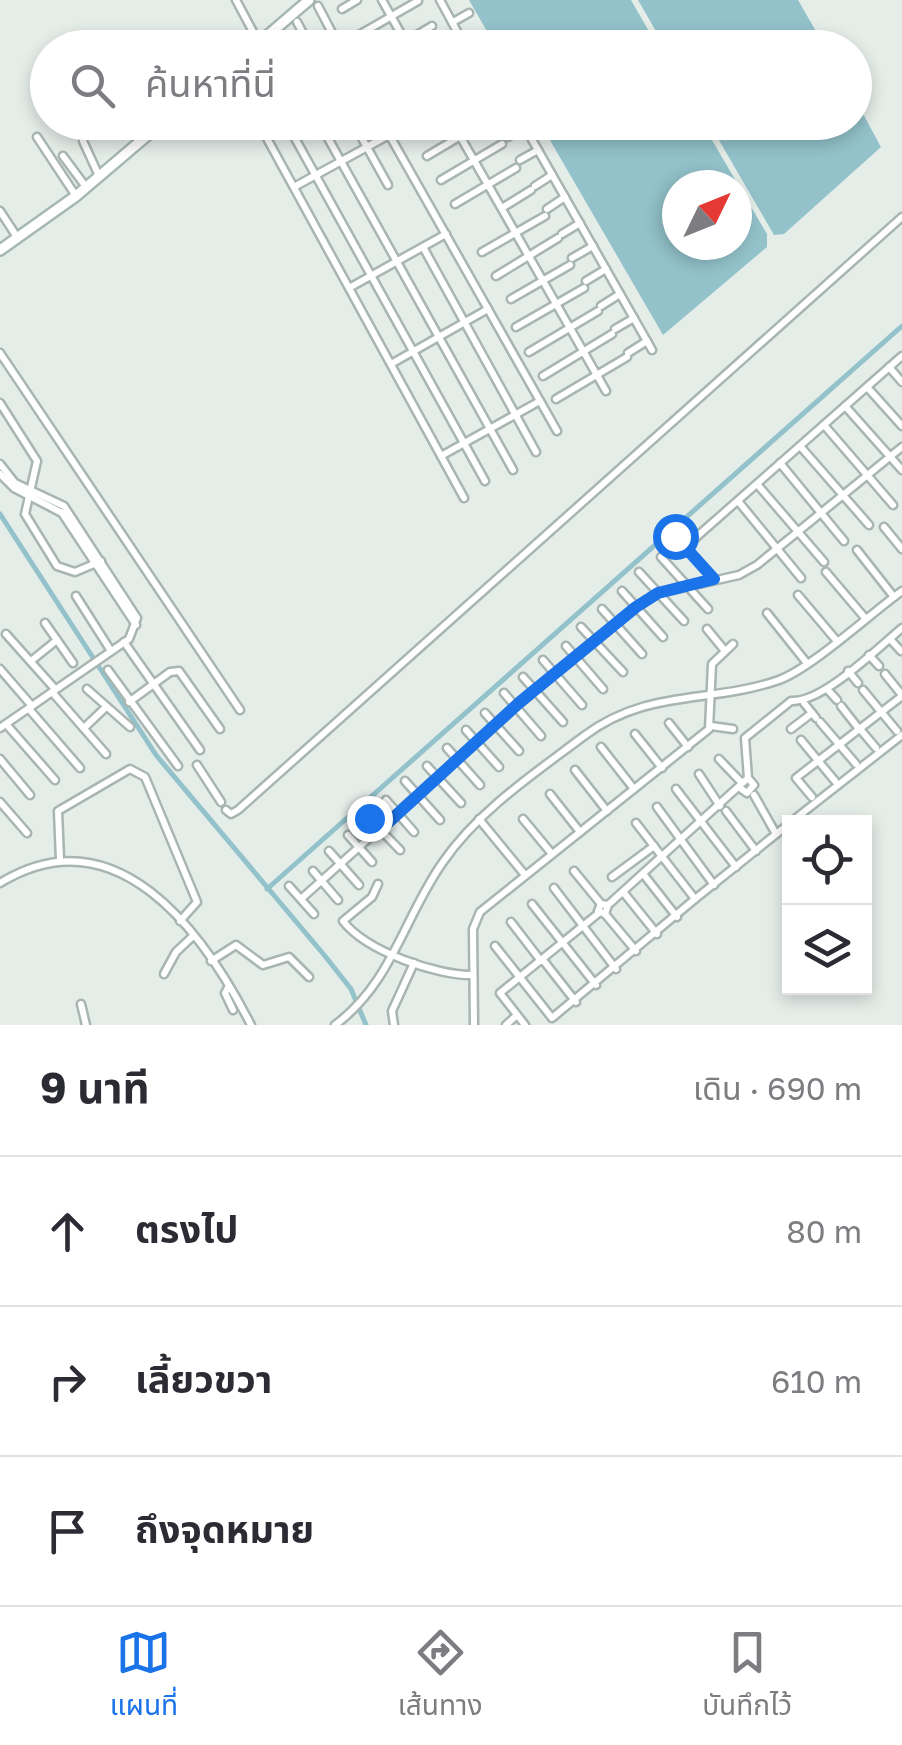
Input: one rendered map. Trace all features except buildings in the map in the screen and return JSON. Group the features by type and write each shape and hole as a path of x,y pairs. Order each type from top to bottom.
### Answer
{"street":[{"path":"236,0 256,30"},
{"path":"342,9 356,0"},
{"path":"382,0 399,30"},
{"path":"440,0 457,30"},
{"path":"367,30 418,1"},
{"path":"275,30 309,2 328,30"},
{"path":"452,22 469,13"},
{"path":"296,22 301,30"},
{"path":"426,30 432,26"},
{"path":"39,140 76,196"},
{"path":"0,250 76,196 142,140"},
{"path":"268,140 464,498"},
{"path":"296,140 485,482"},
{"path":"329,140 513,470"},
{"path":"363,140 388,184"},
{"path":"294,187 381,140"},
{"path":"391,140 557,431"},
{"path":"427,156 455,140"},
{"path":"462,140 606,391"},
{"path":"532,140 652,350"},
{"path":"83,141 100,176"},
{"path":"441,180 502,144"},
{"path":"455,204 538,150"},
{"path":"64,156 86,188"},
{"path":"501,208 552,175"},
{"path":"482,252 565,197"},
{"path":"0,211 17,237"},
{"path":"197,765 223,806 232,814 238,810 902,217"},
{"path":"496,276 580,222"},
{"path":"349,288 446,234"},
{"path":"511,300 593,246"},
{"path":"423,247 536,452"},
{"path":"516,327 606,269"},
{"path":"529,352 620,294"},
{"path":"391,364 488,309"},
{"path":"543,376 634,318"},
{"path":"556,399 647,341"},
{"path":"0,353 240,710"},
{"path":"686,547 902,356"},
{"path":"889,367 902,382"},
{"path":"867,387 902,426"},
{"path":"442,456 540,401"},
{"path":"0,403 37,460 25,514 58,566 76,572 98,563"},
{"path":"845,406 902,470"},
{"path":"824,425 893,506"},
{"path":"800,446 869,525"},
{"path":"301,899 516,706 636,607 658,593 744,572 902,447"},
{"path":"780,463 844,541"},
{"path":"0,464 12,480 31,492"},
{"path":"0,474 9,485 64,506 136,626 124,642 3,726 55,780"},
{"path":"757,484 824,562"},
{"path":"738,501 800,578"},
{"path":"884,527 902,549"},
{"path":"675,536 714,579"},
{"path":"857,550 894,596"},
{"path":"660,557 708,609"},
{"path":"639,572 684,622"},
{"path":"826,572 865,618"},
{"path":"622,591 663,636"},
{"path":"336,1025 365,1001 395,954 440,865 479,819 620,714 651,702 748,688 791,674 902,591"},
{"path":"798,595 836,640"},
{"path":"76,596 111,651"},
{"path":"602,609 642,654"},
{"path":"767,612 806,662"},
{"path":"45,623 73,663"},
{"path":"581,627 622,672"},
{"path":"525,1025 500,993 624,893 680,836 723,808 743,783 743,742 752,732 791,701 804,702 827,689 902,628"},
{"path":"707,629 726,651"},
{"path":"6,634 106,754"},
{"path":"890,638 901,651"},
{"path":"31,662 57,640"},
{"path":"124,642 200,750"},
{"path":"474,1025 476,919 488,903 711,726 712,664 733,644"},
{"path":"566,646 603,690"},
{"path":"812,797 796,778 902,696 869,655"},
{"path":"543,660 582,705"},
{"path":"0,669 80,768"},
{"path":"108,670 178,766"},
{"path":"129,702 180,670 220,729"},
{"path":"800,815 900,733 848,671"},
{"path":"523,677 563,722"},
{"path":"87,688 130,727"},
{"path":"827,689 876,748"},
{"path":"504,693 540,736"},
{"path":"804,702 856,764"},
{"path":"84,728 106,708"},
{"path":"485,713 519,751"},
{"path":"791,729 816,718"},
{"path":"670,723 688,747"},
{"path":"711,726 732,729"},
{"path":"466,730 499,767"},
{"path":"636,734 662,768"},
{"path":"800,740 835,781"},
{"path":"601,747 634,790"},
{"path":"448,748 480,785"},
{"path":"0,759 30,794"},
{"path":"719,759 743,783"},
{"path":"427,766 461,803"},
{"path":"60,860 58,811 130,769 138,770 146,777 197,902 180,921"},
{"path":"575,770 607,811"},
{"path":"699,774 756,851"},
{"path":"405,781 440,820"},
{"path":"676,789 736,867"},
{"path":"550,794 580,832"},
{"path":"754,794 776,834"},
{"path":"386,800 414,832"},
{"path":"0,802 27,833"},
{"path":"657,806 714,884"},
{"path":"369,818 400,850"},
{"path":"523,818 552,854"},
{"path":"479,819 525,875"},
{"path":"636,823 695,899"},
{"path":"494,946 552,1018 782,829"},
{"path":"348,835 372,862"},
{"path":"612,878 654,846"},
{"path":"329,852 359,885"},
{"path":"0,883 25,869 60,860 80,861 133,877 193,936 251,1025"},
{"path":"313,871 338,900"},
{"path":"574,871 636,951"},
{"path":"644,875 677,917"},
{"path":"378,884 372,897 344,921 359,937 437,973 473,974"},
{"path":"289,886 314,914"},
{"path":"554,888 616,969"},
{"path":"624,893 656,934"},
{"path":"532,904 596,985"},
{"path":"511,922 576,1002"},
{"path":"164,974 171,959 193,936"},
{"path":"211,961 236,945 262,966 289,957 309,978"},
{"path":"394,1025 392,1011 414,963"},
{"path":"229,986 225,993 234,1010"},
{"path":"82,1004 86,1025"},
{"path":"506,1025 517,1015"}],"water":[{"path":"469,0 631,0 648,30 486,30"},
{"path":"638,0 798,0 815,30 655,30"},
{"path":"872,130 881,147 784,234 774,235 752,197 752,170 736,170 719,140 872,140"},
{"path":"550,140 712,140 730,170 662,170 662,260 752,260 663,335"},
{"path":"752,208 767,234 767,247 752,260"}],"waterway":[{"path":"267,889 902,326"},
{"path":"0,514 156,755 351,989 366,1025"}],"route":[{"path":"369,818 380,830 520,702 636,607 658,593 714,579 675,536"}]}
